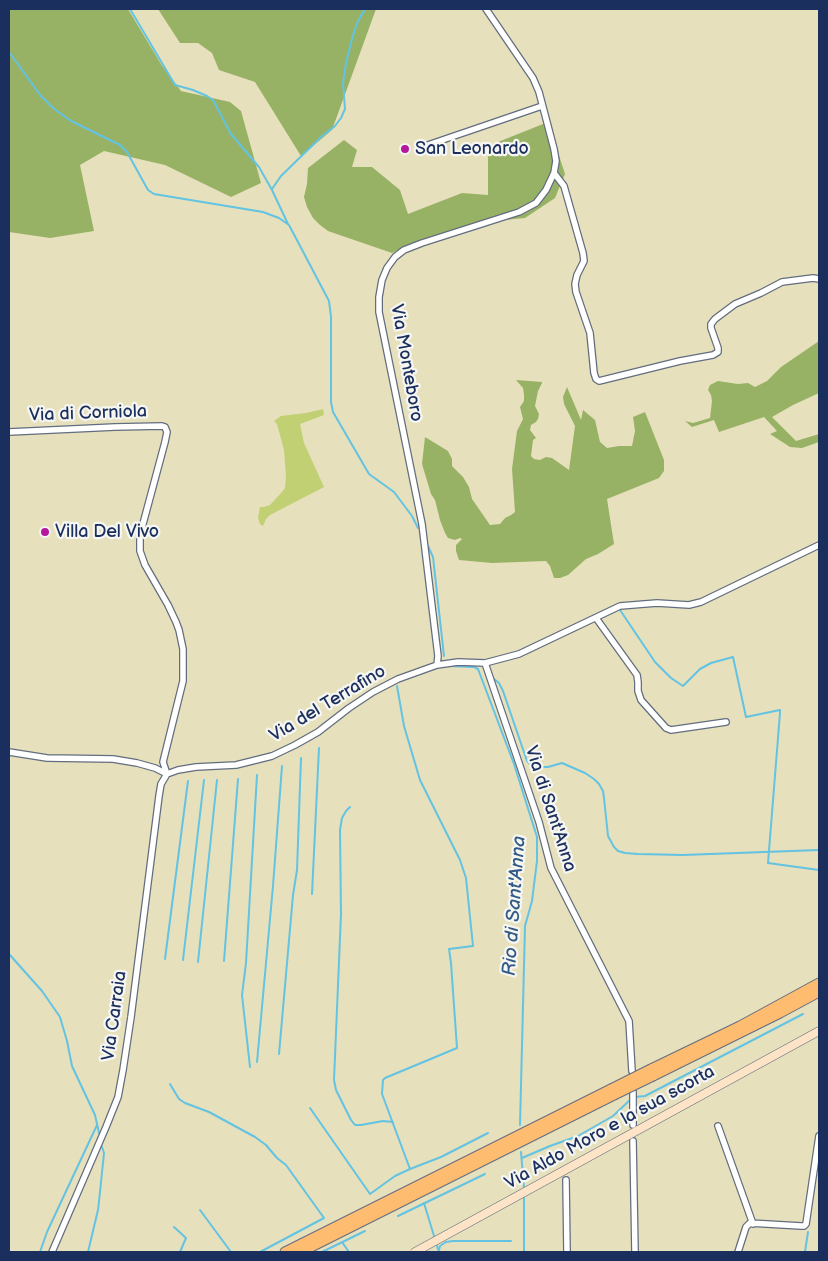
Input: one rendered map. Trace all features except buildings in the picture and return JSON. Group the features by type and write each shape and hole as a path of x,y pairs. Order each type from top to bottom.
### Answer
{"highway":[{"path":"652,1073 819,983"},
{"path":"285,1252 652,1073 772,1017 819,992"},
{"path":"301,1252 613,1092"}],"main road":[{"name":"Via Aldo Moro e la sua scorta","path":"415,1252 819,1031"}],"street":[{"name":"Via Monteboro","path":"438,665 422,524 379,312 379,297 382,280 387,268 395,257 404,250 519,212 536,203 546,190 554,173 556,161 554,149 539,92 533,78 486,9"},
{"path":"419,148 542,106"},
{"path":"554,173 564,186 584,253 584,261 575,284 590,333 594,373 599,381 680,360 713,355 718,352 718,348 711,324 735,304 782,282 819,279"},
{"name":"Via di Corniola","path":"9,432 115,427 165,427 167,432 165,442 140,535 140,551 145,565 176,622 183,650 182,681 163,762 167,774"},
{"name":"Via del Terrafino","path":"167,774 196,767 236,765 272,756 318,732 382,686 438,665 458,662 485,663 519,654 620,606 658,603 689,605 701,602 819,545"},
{"path":"596,618 637,675 640,700 666,728 671,730 726,722"},
{"name":"Via di Sant'Anna","path":"485,663 539,822 551,868 629,1021 632,1071"},
{"path":"9,752 47,758 114,759 155,768 167,774"},
{"name":"Via Carraia","path":"52,1252 118,1097 131,1017 159,796 161,784 167,774"},
{"path":"633,1096 633,1125"},
{"path":"718,1126 753,1224"},
{"path":"738,1252 746,1227 750,1223 802,1226 806,1224 819,1136"},
{"path":"633,1141 635,1252"},
{"path":"566,1180 567,1252"}],"green space":[{"path":"9,9 128,9 161,64 181,91 230,102 241,111 261,183 231,197 165,165 104,151 80,165 94,231 50,238 9,232"},
{"path":"158,9 376,9 332,130 301,156 255,82 219,70 212,53 198,43 180,43"},
{"path":"548,122 565,174 555,198 525,218 504,220 404,247 392,253 328,231 313,218 307,207 304,197 308,168 344,140 357,150 352,167 372,167 400,190 408,214 462,193 488,195 488,146"},
{"path":"819,341 819,393 772,417 796,441 819,434 819,442 802,448 790,447 770,434 777,431 764,417 719,432 714,420 692,427 685,421 693,423 710,418 712,401 708,390 710,385 718,381 738,384 748,383 755,387 767,381 781,367"},
{"path":"516,380 542,382 535,406 539,414 538,419 531,425 530,430 536,438 533,440 531,456 534,459 552,458 569,470 575,426 564,404 563,397 567,387 581,420 583,410 595,420 600,442 607,448 632,446 635,431 633,417 645,412 664,460 664,471 659,478 607,499 614,544 586,559 568,575 560,578 554,578 546,561 492,563 459,560 456,545 462,539 448,538 445,533 422,464 425,437 448,451 452,459 452,466 463,477 469,487 472,499 490,525 500,524 505,518 515,512 512,469 517,431 523,419 520,407 524,401 523,388"},
{"path":"323,409 324,415 300,424 304,443 324,487 270,515 263,526 258,518 260,507 270,505 285,488 284,450 277,424 274,421 281,416"}],"waterway":[{"path":"130,9 175,85 193,90 213,100 231,134 259,167 288,224"},
{"path":"272,189 281,176 335,126 341,118 345,109 343,83 346,63 353,35 365,9"},
{"name":"Rio di Sant'Anna","path":"9,52 41,96 53,108 71,121 120,145 127,152 148,190 154,194 263,212 279,218 289,225 329,301 331,317 331,402 333,412 369,474 394,492 412,516 418,528"},
{"name":"Rio di Sant'Anna","path":"428,546 433,557 444,656"},
{"path":"620,610 655,662 671,678 683,686 700,669 711,663 733,657 746,717 780,710 768,863 819,870"},
{"name":"Rio di Sant'Anna","path":"448,666 474,667 478,669 514,764 537,837 537,861 532,901 525,926 520,1125"},
{"path":"494,679 499,683 503,691 527,761 536,767 548,767 562,763 585,773 599,784 603,791 608,836 618,851 638,854 683,855 819,850"},
{"path":"397,686 404,726 420,780 460,860 466,878 473,946 449,949 457,1048 383,1080 382,1094 410,1169"},
{"path":"312,894 319,748"},
{"path":"279,1054 293,895 297,870 301,758"},
{"path":"257,1062 282,766"},
{"path":"250,1067 242,995 246,963 257,775"},
{"path":"224,961 238,779"},
{"path":"183,960 204,780"},
{"path":"198,962 217,780"},
{"path":"165,959 188,781"},
{"path":"350,807 342,818 340,830 341,914 334,1080 336,1090 355,1125 383,1121 393,1122"},
{"path":"9,954 42,991 60,1017 72,1066 95,1115 99,1133"},
{"path":"635,1097 645,1096 803,1014"},
{"path":"170,1084 179,1099 185,1103 209,1112 266,1145 286,1165 324,1218 260,1252"},
{"path":"522,1158 578,1136 613,1116 631,1099"},
{"path":"310,1108 370,1194 395,1176 441,1157 488,1133"},
{"path":"40,1252 47,1232 97,1125"},
{"path":"88,1252 98,1210 104,1153 102,1147"},
{"name":"Rio di Sant'Anna","path":"521,1152 524,1188"},
{"path":"398,1216 485,1174"},
{"name":"Rio di Sant'Anna","path":"524,1198 524,1252"},
{"path":"424,1203 434,1236"},
{"path":"200,1210 231,1252"},
{"path":"174,1227 186,1238 180,1252"},
{"path":"322,1252 365,1231"},
{"path":"805,1252 808,1232"},
{"path":"439,1250 440,1246 446,1242 453,1241 511,1241"},
{"path":"342,1242 349,1252"},
{"path":"437,1246 439,1252"}],"place":[{"name":"San Leonardo","path":"405,149"},
{"name":"Villa Del Vivo","path":"45,532"}]}
